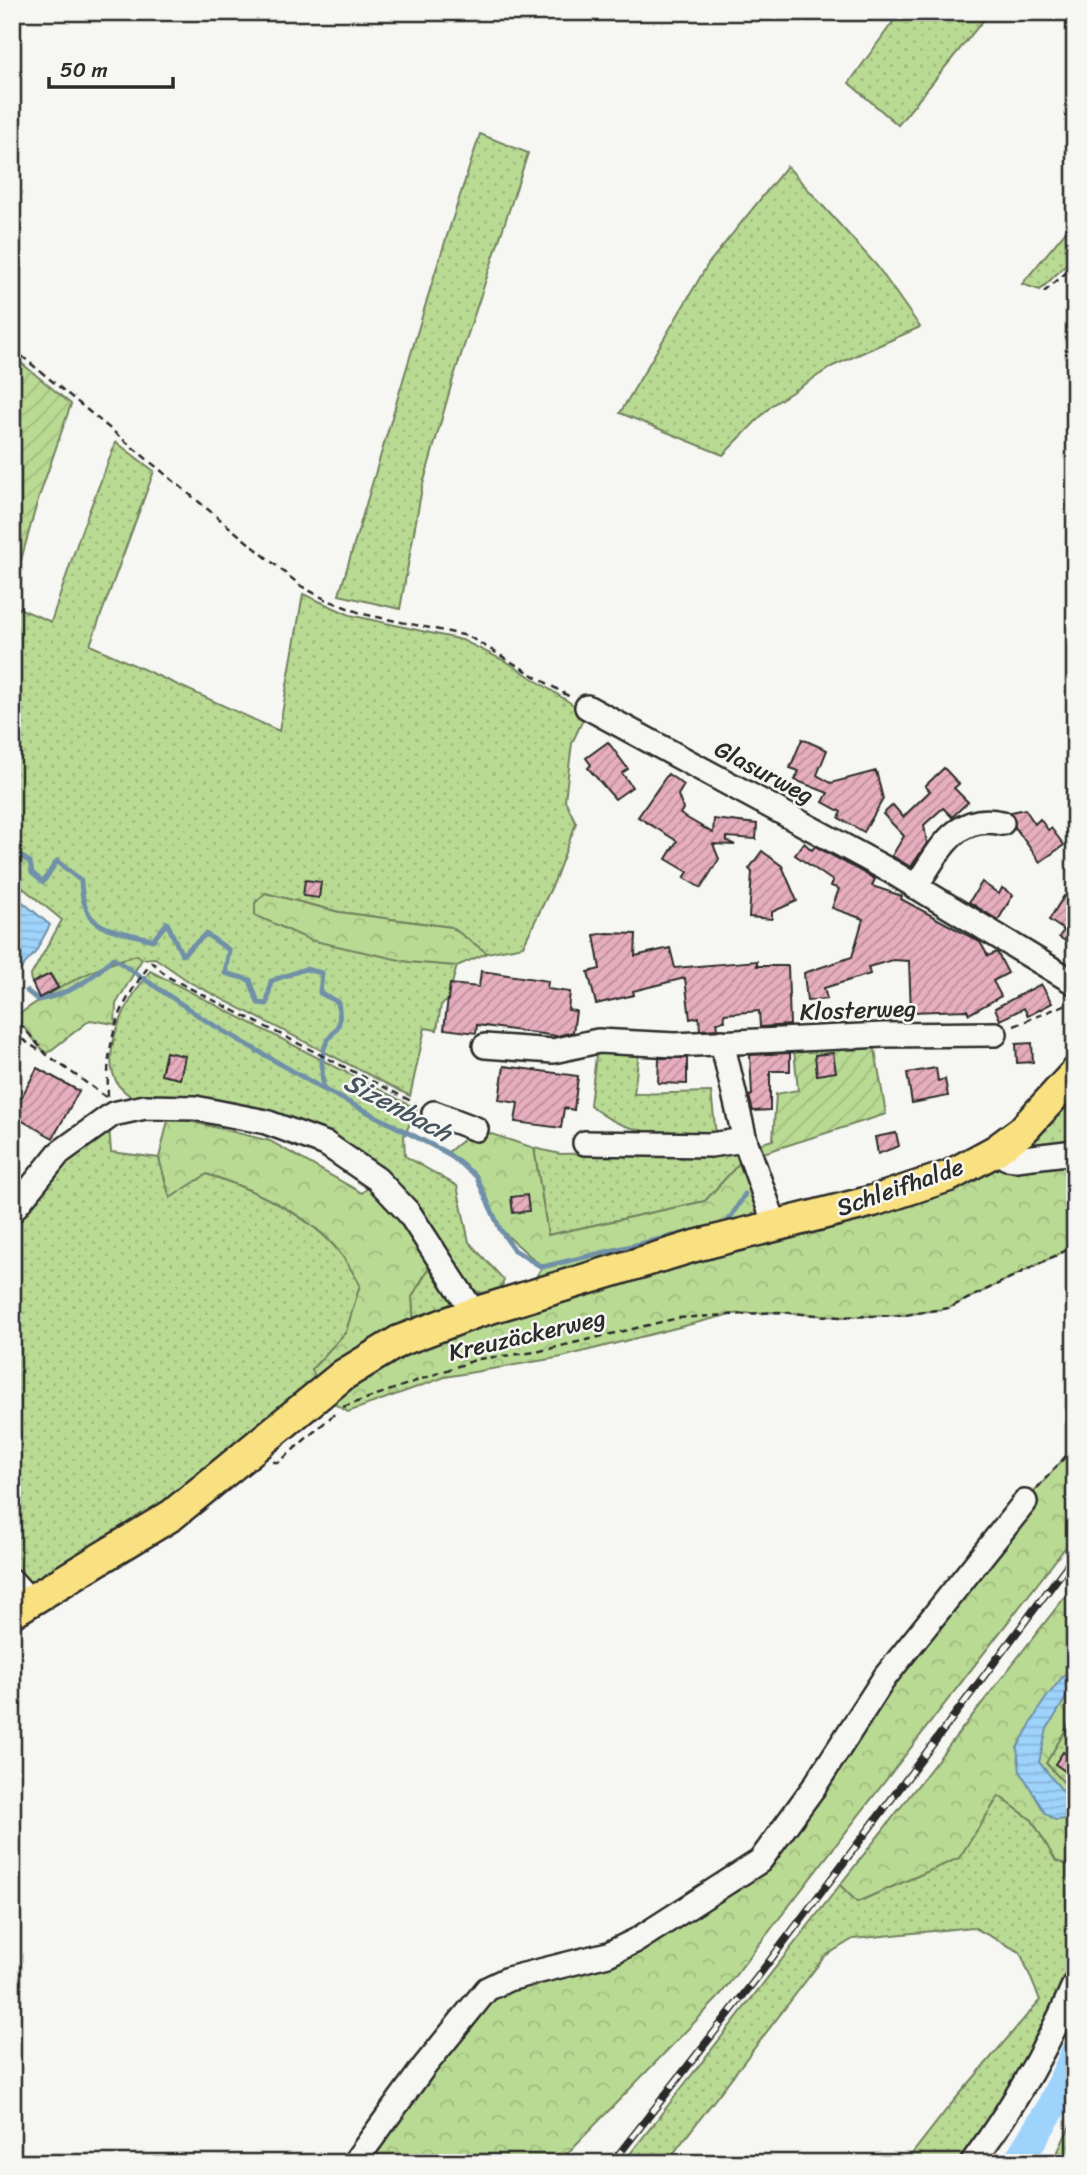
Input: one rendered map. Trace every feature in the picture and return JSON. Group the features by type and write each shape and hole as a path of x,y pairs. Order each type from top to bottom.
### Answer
{"main road":[{"name":"Schleifhalde","path":"18,1598 173,1515 343,1375 398,1341 474,1313 695,1246 873,1200 949,1176 995,1151 1022,1131 1075,1073"}],"street":[{"name":"Glasurweg","path":"587,707 792,816 1075,983"},
{"path":"915,887 959,829 983,819 1002,823"},
{"name":"Klosterweg","path":"485,1046 553,1051 583,1043 675,1045 883,1035 995,1034"},
{"path":"722,1042 745,1140 775,1225"},
{"path":"12,1211 58,1153 110,1106 195,1108 266,1122 326,1144 377,1179 409,1213 474,1313"},
{"path":"434,1113 476,1129"},
{"path":"585,1143 710,1144 745,1140"},
{"path":"995,1151 1016,1159 1075,1152"},
{"path":"354,2163 431,2057 487,1989 508,1979 608,1954 637,1940 760,1861 814,1787 885,1677 1025,1502"},
{"path":"972,2163 1003,2121 1044,2049 1075,1983"}],"path":[{"path":"1044,292 1075,265"},
{"path":"12,348 301,586 363,614 468,636 587,707"},
{"path":"110,1106 108,1050 115,1024 129,991 152,962 168,977 434,1113"},
{"path":"995,1034 1075,1000"},
{"path":"12,1014 46,1054"},
{"path":"12,1033 46,1054 110,1106"},
{"name":"Kreuzäckerweg","path":"240,1461 279,1462 344,1406 478,1359 536,1352 678,1318 779,1312 840,1317 920,1313 949,1308 1075,1245"},
{"path":"1025,1502 1075,1446"},
{"path":"12,2150 28,2163"}],"green space":[{"path":"900,12 990,12 898,125 849,83"},
{"path":"480,134 528,153 453,379 422,488 400,609 339,595 435,273"},
{"path":"787,166 877,266 920,327 833,366 772,405 723,455 620,413 708,264"},
{"path":"1075,220 1075,256 1040,290 1022,284"},
{"path":"14,357 71,404 37,503 12,592"},
{"path":"116,442 154,471 90,645 279,731 303,594 350,615 462,640 509,663 586,713 572,743 565,800 576,823 554,882 523,946 487,953 451,927 339,912 265,893 409,962 457,966 447,1001 441,1005 437,1030 425,1028 410,1096 191,983 155,958 142,959 137,955 113,962 60,989 50,974 32,983 30,977 62,920 12,879 12,605 51,622 81,532"},
{"path":"265,893 339,912 451,927 487,953 457,966 409,962 310,940 255,915 255,903"},
{"path":"137,955 142,959 116,1004 115,1024 90,1020 46,1054 15,1017 73,981"},
{"path":"150,971 417,1109 404,1136 405,1156 457,1186 469,1242 504,1280 496,1301 472,1289 447,1254 431,1223 380,1170 195,1097 133,1098 122,1089 112,1069 114,1039 126,1009"},
{"path":"873,1038 886,1114 757,1155 754,1145 773,1140 776,1094 798,1090 793,1041"},
{"path":"597,1048 639,1051 634,1094 711,1092 716,1135 666,1134 633,1129 590,1105"},
{"path":"1075,1088 1075,1146 1018,1152"},
{"path":"169,1116 270,1141 362,1193 377,1179 437,1253 412,1297 414,1326 319,1387 312,1369 346,1332 360,1285 358,1281 328,1239 297,1215 261,1195 207,1174 170,1198 159,1158"},
{"path":"109,1126 111,1152 159,1158 170,1198 206,1174 260,1195 296,1215 328,1239 346,1260 360,1285 346,1332 312,1369 319,1387 237,1455 32,1590 12,1577 12,1227 76,1149"},
{"path":"476,1129 534,1148 548,1235 705,1201 744,1158 775,1225 523,1298 542,1267 500,1229 476,1176 447,1153"},
{"path":"534,1148 560,1154 740,1150 744,1158 705,1201 548,1235"},
{"path":"1075,1154 1075,1246 949,1308 905,1315 840,1317 779,1312 731,1314 562,1357 445,1377 348,1412 322,1397 401,1346 832,1217 860,1221 985,1171"},
{"path":"434,1260 455,1297 445,1317 414,1326 412,1297"},
{"path":"1075,1446 1075,1535 717,1999 558,2163 365,2163 472,2004 577,1964 760,1861 1025,1502"},
{"path":"1075,1584 1075,1714 1046,1763 1075,1795 1075,1867 1056,1861 1032,1820 999,1796 959,1858 857,1902 840,1885"},
{"path":"1075,1714 1075,1795 1046,1763"},
{"path":"999,1796 1032,1820 1056,1861 1075,1867 1075,1972 967,2163 905,2163 1040,2000 1020,1952 973,1927 853,1939 825,1956 666,2163 623,2163 840,1885 857,1902 959,1858"},
{"path":"1075,2115 1075,2163 1052,2163 1053,2162"}],"water":[{"path":"12,893 50,925 35,953 13,977"},
{"path":"1075,1661 1075,1683 1047,1729 1039,1762 1074,1805 1069,1819 1055,1820 1045,1813 1020,1771 1017,1748 1043,1702"}],"building":[{"path":"802,739 827,750 817,775 831,783 876,771 883,799 864,832 839,818 841,812 823,802 828,793 795,780 799,771 790,768"},
{"path":"608,742 628,769 622,773 632,787 615,799 588,768 591,765 586,758"},
{"path":"944,768 959,784 954,788 968,802 952,817 943,808 924,825 927,843 911,867 892,856 904,836 883,814 893,805 903,817 930,791 925,786"},
{"path":"668,774 684,785 678,795 683,809 680,814 713,833 714,819 757,824 756,839 727,837 727,841 735,845 713,844 719,859 701,888 684,878 688,872 666,859 677,841 638,817"},
{"path":"1025,809 1035,824 1040,819 1064,845 1040,862 1015,827 1011,812"},
{"path":"804,843 812,850 815,846 875,879 872,886 902,896 901,899 980,942 988,956 997,952 1008,973 993,981 1001,996 969,1014 967,1010 911,1012 909,961 893,960 868,967 870,974 824,988 827,999 807,1001 804,973 852,957 863,919 832,908 839,889 831,886 833,881 795,855"},
{"path":"762,851 782,866 797,901 772,912 772,919 749,917 752,872 749,869"},
{"path":"305,880 321,882 319,898 303,896"},
{"path":"982,882 999,894 1002,888 1013,895 998,920 969,902"},
{"path":"1064,896 1075,903 1075,947 1059,937 1064,930 1049,920"},
{"path":"636,934 635,956 670,948 675,968 757,961 757,966 788,966 790,1025 760,1027 759,1011 724,1014 725,1021 717,1022 718,1029 700,1030 699,1017 690,1019 685,978 633,991 634,995 596,1004 588,972 600,969 594,935"},
{"path":"481,971 548,981 547,989 570,992 568,1010 576,1011 573,1032 557,1036 477,1025 476,1033 444,1029 450,984 479,987"},
{"path":"50,974 58,988 39,998 32,983"},
{"path":"1041,984 1052,1003 1028,1016 1024,1008 1000,1020 995,1008"},
{"path":"1032,1043 1033,1062 1017,1063 1016,1044"},
{"path":"166,1052 185,1056 180,1079 161,1075"},
{"path":"790,1053 790,1071 770,1071 770,1110 753,1111 749,1096 752,1095 750,1055"},
{"path":"833,1053 836,1072 817,1075 815,1055"},
{"path":"659,1058 687,1058 687,1084 658,1083"},
{"path":"504,1066 578,1076 574,1110 564,1108 561,1128 515,1122 518,1103 499,1100"},
{"path":"37,1068 79,1091 53,1138 12,1115"},
{"path":"936,1068 938,1081 945,1079 948,1096 912,1103 907,1073"},
{"path":"896,1133 899,1146 878,1154 875,1137"},
{"path":"527,1195 529,1211 513,1213 511,1197"},
{"path":"1063,1752 1075,1761 1075,1778 1055,1764"}],"waterway":[{"name":"Sizenbach","path":"12,815 12,826"},
{"name":"Sizenbach","path":"12,851 30,862 32,873 43,882 57,861 81,881 83,898 93,920 112,930 153,940 167,923 182,955 206,934 229,950 225,973 250,980 258,1003 267,1004 271,981 305,969 322,973 320,993 338,1002 339,1013 338,1026 323,1053 323,1089 447,1153 476,1176 500,1229 514,1250 542,1267 703,1229"},
{"path":"27,991 38,1000 60,994 88,979 113,958 205,1020 323,1089"},
{"name":"Sizenbach","path":"723,1224 727,1223 745,1194"},
{"path":"1017,2163 1050,2110 1075,2054"}],"railway":[{"path":"612,2163 759,1975 1075,1555"}]}
